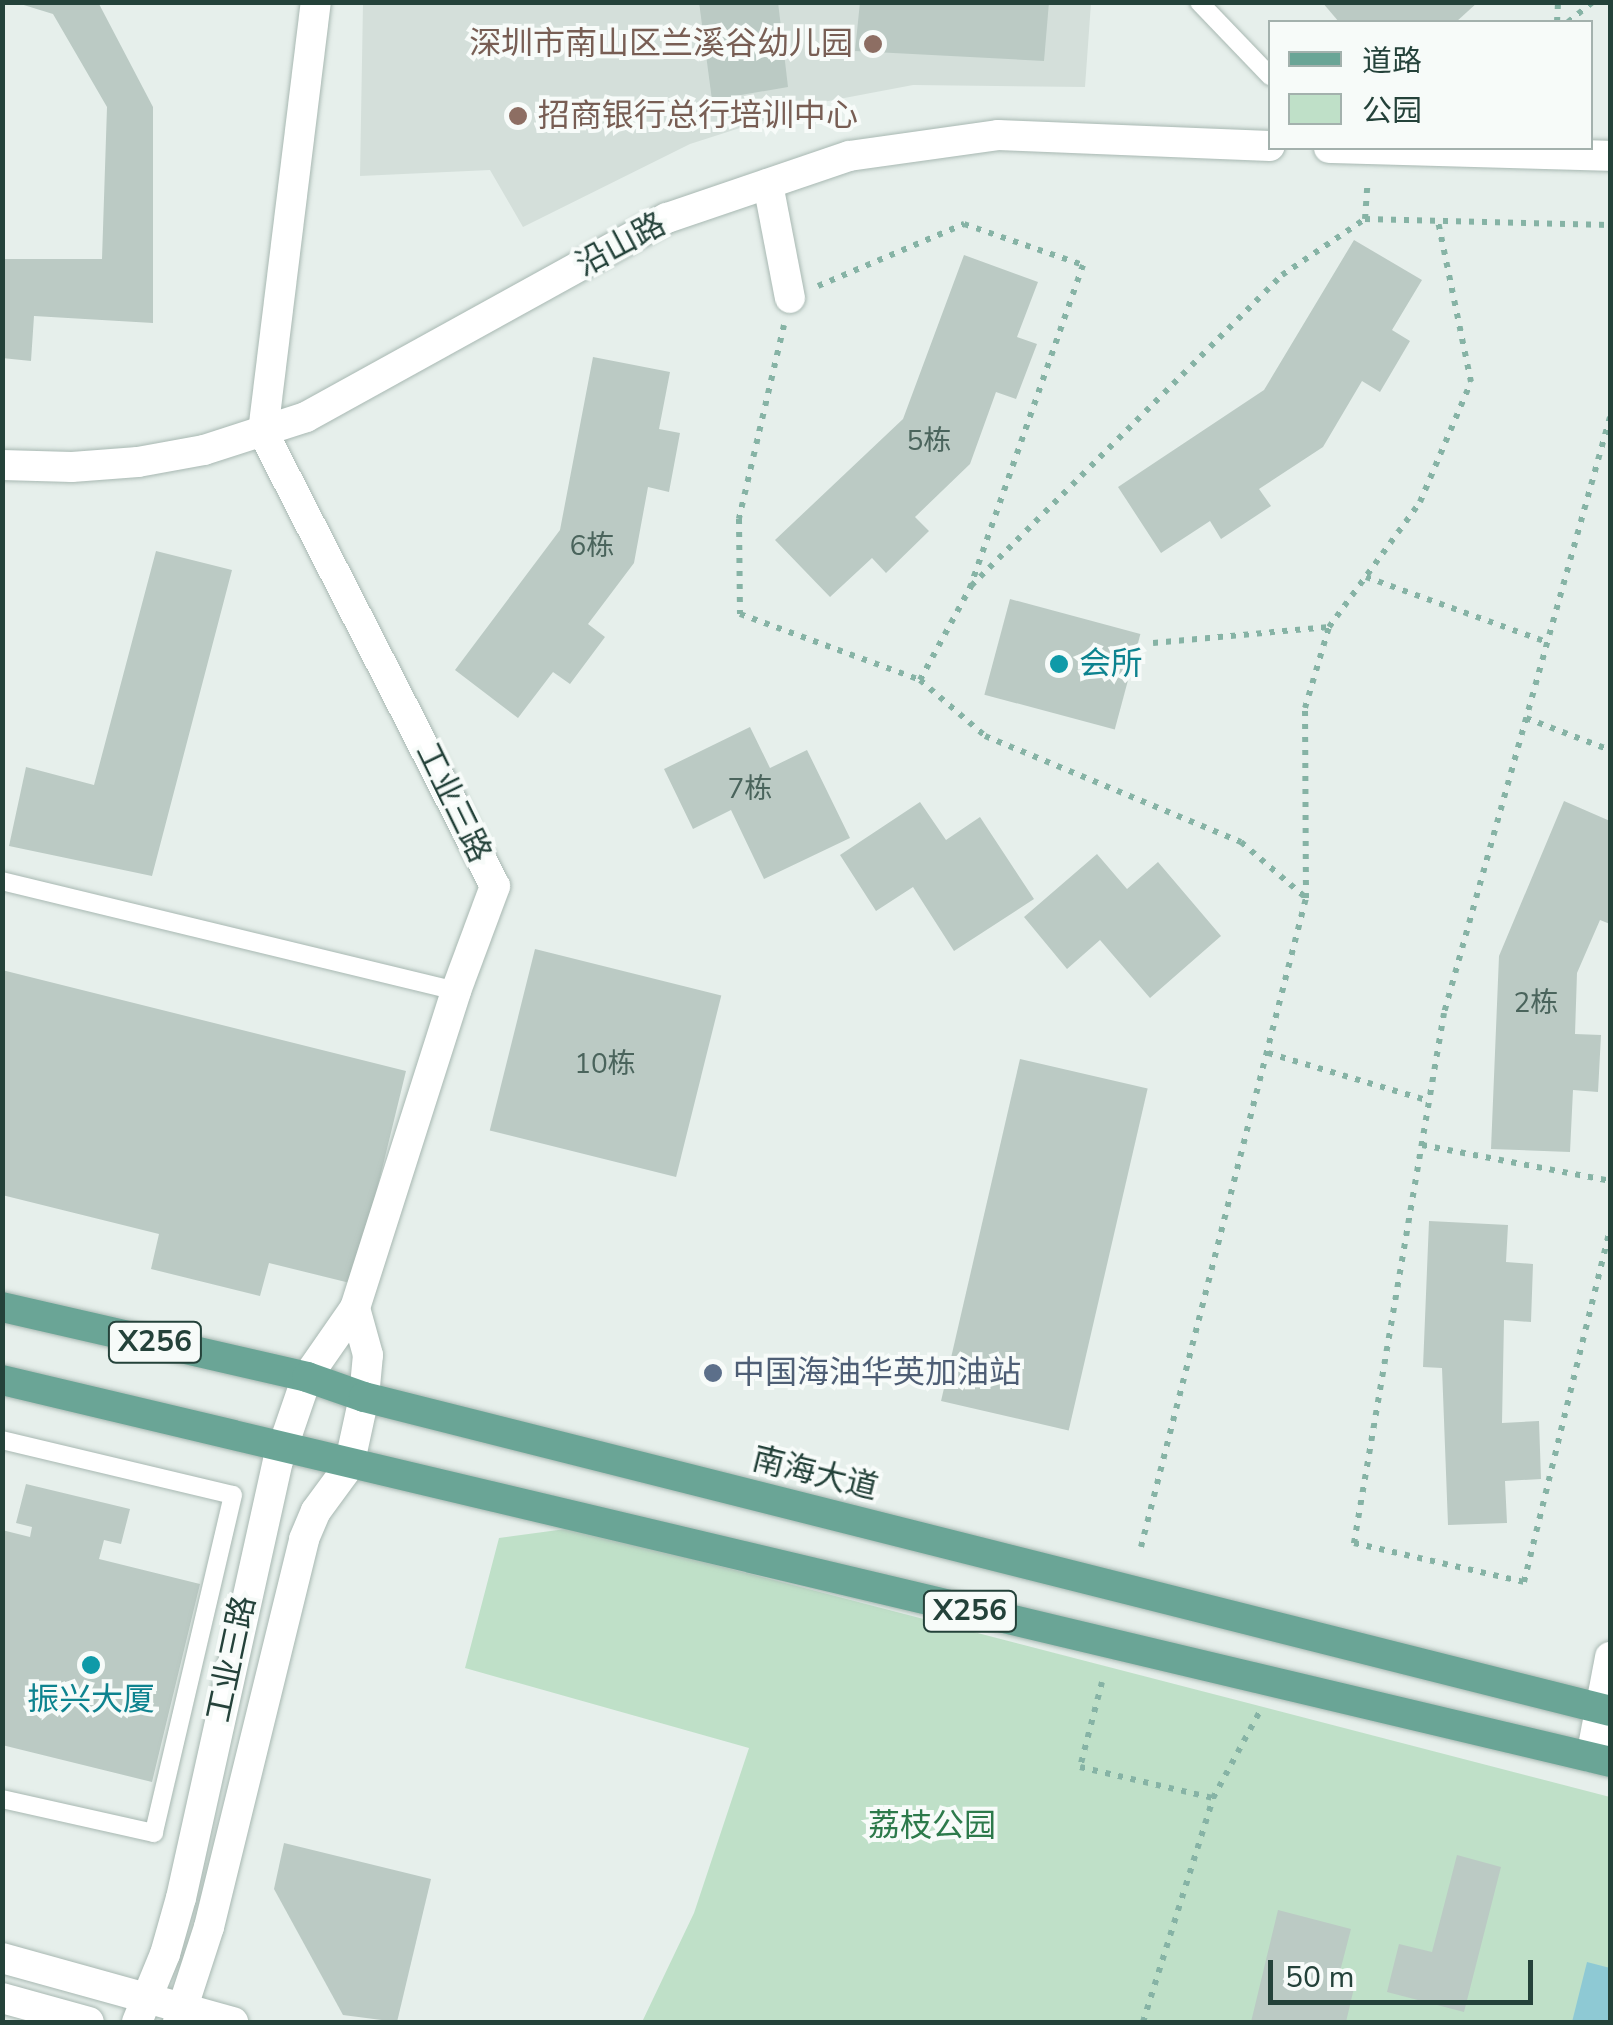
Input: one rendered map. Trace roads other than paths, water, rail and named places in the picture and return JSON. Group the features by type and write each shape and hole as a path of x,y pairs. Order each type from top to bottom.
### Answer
{"main road":[{"name":"南海大道","path":"2,1307 307,1377 364,1397 1604,1710"},
{"name":"X256","path":"2,1380 284,1447 348,1466 1601,1760"}],"street":[{"path":"263,432 316,2"},
{"name":"沿山路","path":"2,465 72,467 138,462 204,450 263,432 322,408 667,218 848,156 998,135 1268,146"},
{"path":"1430,150 1610,156"},
{"path":"768,184 790,298"},
{"name":"工业三路","path":"143,2009 181,1898 263,1515 284,1447 307,1377 356,1308 456,991 495,886 263,432"},
{"name":"工业三路","path":"181,2014 304,1539 316,1512 348,1466 364,1397 368,1355 356,1308"},
{"path":"1601,1760 1610,1657"},
{"path":"2,1958 143,2009 234,2022"},
{"path":"2,1998 89,2022"}],"lane":[{"path":"1199,2 1268,74"},
{"path":"2,882 456,991"},
{"path":"2,1440 233,1496 154,1832 2,1799"}],"water":[{"path":"1587,1962 1610,1968 1610,2022 1572,2022"}],"place":[{"name":"深圳市南山区兰溪谷幼儿园","path":"873,44"},
{"name":"招商银行总行培训中心","path":"518,116"},
{"name":"会所","path":"1059,664"},
{"name":"中国海油华英加油站","path":"713,1373"},
{"name":"振兴大厦","path":"91,1665"}],"park label":[{"name":"荔枝公园","path":"932,1826"}]}
